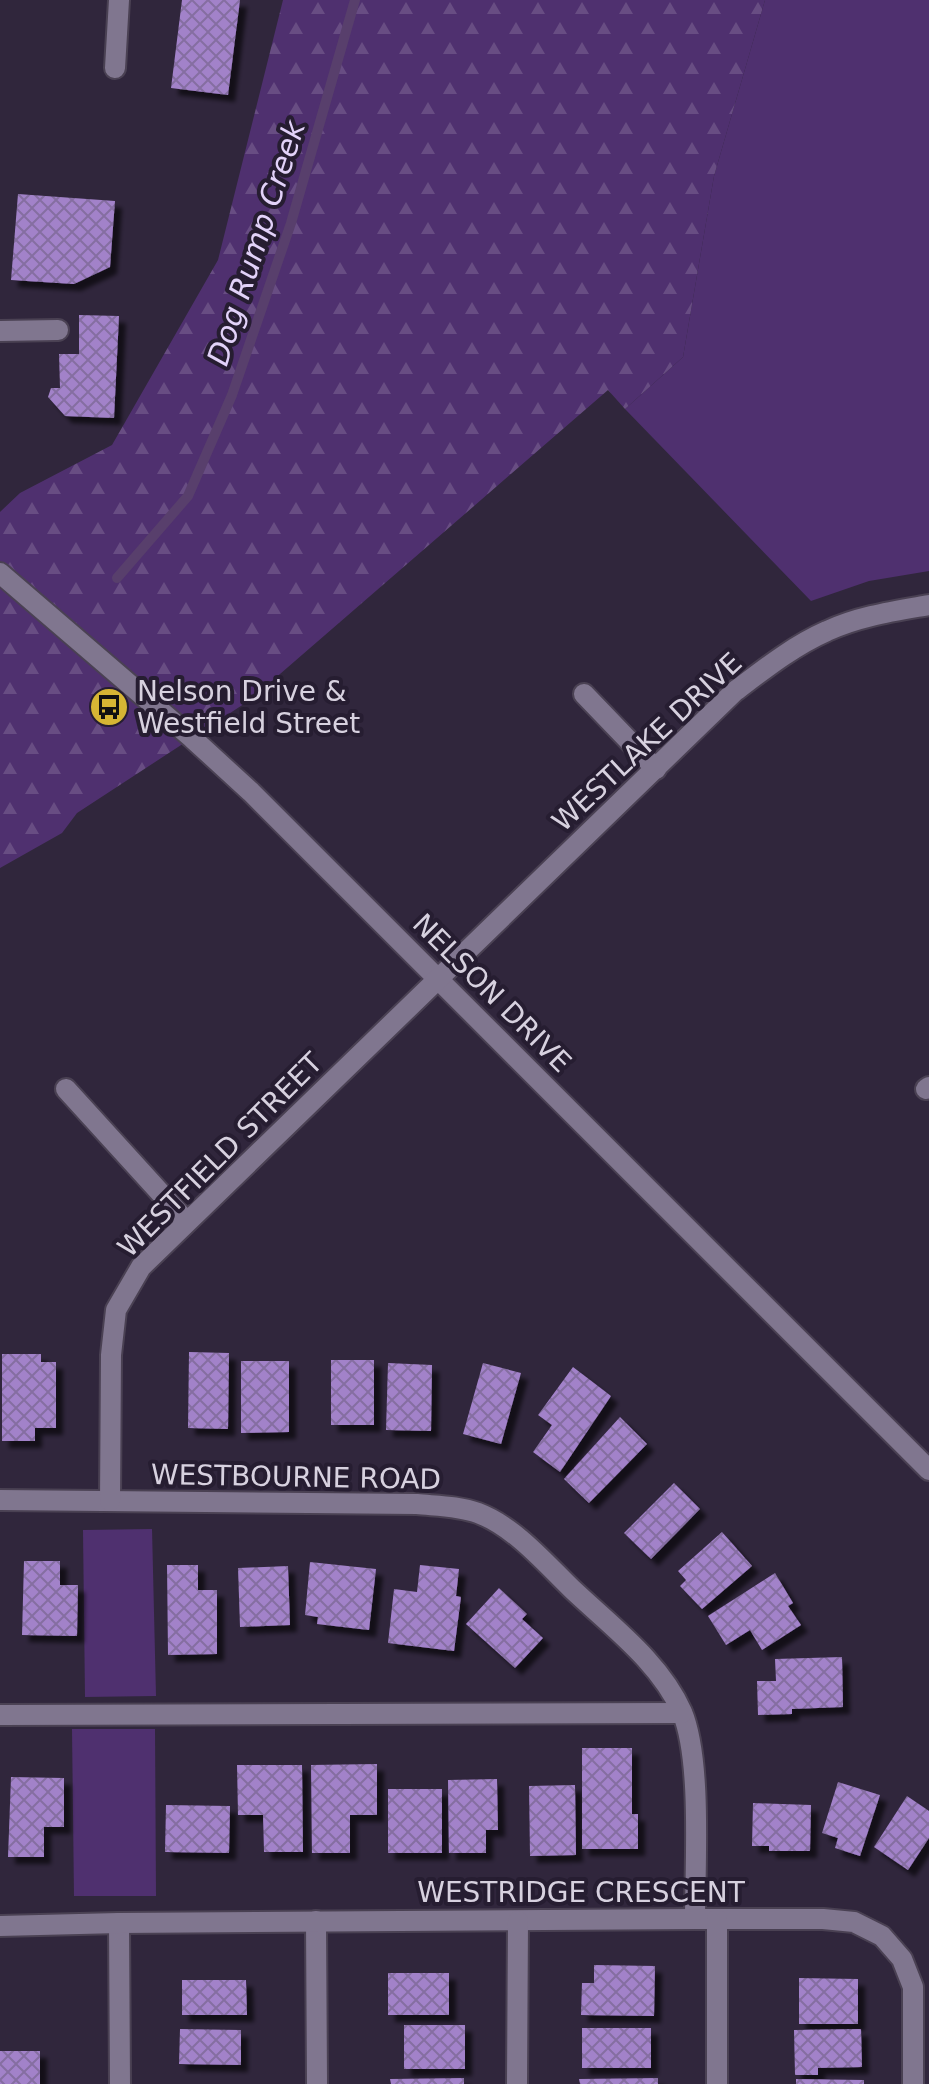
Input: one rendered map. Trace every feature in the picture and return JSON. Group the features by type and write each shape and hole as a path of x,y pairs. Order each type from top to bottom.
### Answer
{"street":[{"path":"115,68 119,0"},
{"path":"0,331 58,330"},
{"name":"NELSON DRIVE","path":"0,573 251,792 929,1470"},
{"name":"WESTLAKE DRIVE","path":"439,979 734,692 779,658 828,630 885,613 929,605"},
{"path":"584,694 656,769"},
{"name":"WESTFIELD STREET","path":"110,1501 111,1355 116,1310 141,1267 439,979"},
{"path":"66,1089 186,1221"},
{"name":"WESTBOURNE ROAD","path":"0,1500 417,1504 478,1513 503,1527 642,1656 664,1683 682,1713 694,1771 695,1919"},
{"path":"0,1715 682,1713"},
{"name":"WESTRIDGE CRESCENT","path":"0,1926 695,1919 823,1919 854,1922 882,1936 902,1959 913,1987 913,2084"},
{"path":"717,1919 717,2084"},
{"path":"316,1921 317,2084"},
{"path":"517,2084 518,1921"},
{"path":"119,1923 120,2084"}],"green space":[{"path":"283,0 765,0 714,176 683,357 625,409 608,390 250,700 77,813 62,833 0,868 0,512 20,493 112,445 218,260"},
{"path":"765,0 929,0 929,571 869,581 811,601 625,409 683,357 714,176"},
{"path":"152,1529 156,1696 85,1697 83,1530"},
{"path":"72,1729 155,1729 156,1896 74,1896"}],"building":[{"path":"182,0 240,0 228,95 171,88"},
{"path":"18,194 115,201 110,267 74,284 11,280"},
{"path":"79,315 119,316 114,418 65,416 48,397 51,388 60,388 59,354 79,354"},
{"path":"189,1352 229,1353 228,1429 188,1428"},
{"path":"2,1354 41,1354 41,1362 56,1362 56,1428 35,1428 35,1441 2,1441"},
{"path":"331,1360 374,1360 374,1425 331,1425"},
{"path":"241,1361 289,1361 289,1432 241,1433"},
{"path":"388,1363 432,1365 431,1431 386,1430"},
{"path":"483,1363 521,1373 501,1444 463,1434"},
{"path":"573,1367 611,1396 560,1472 533,1452 552,1425 538,1415"},
{"path":"620,1417 647,1444 589,1503 564,1479"},
{"path":"674,1483 700,1509 651,1559 624,1533"},
{"path":"722,1532 752,1566 702,1609 680,1586 686,1580 678,1571"},
{"path":"24,1561 60,1561 60,1585 78,1585 77,1636 22,1635"},
{"path":"310,1562 376,1569 369,1630 317,1624 318,1617 305,1615"},
{"path":"167,1565 198,1565 198,1590 217,1590 217,1654 168,1655"},
{"path":"420,1565 459,1569 456,1596 461,1597 454,1651 388,1643 394,1589 417,1592"},
{"path":"288,1566 290,1625 240,1627 238,1568"},
{"path":"775,1573 793,1603 788,1606 801,1625 762,1650 750,1630 726,1645 708,1616"},
{"path":"499,1588 527,1614 522,1619 543,1638 515,1668 466,1624"},
{"path":"842,1657 843,1707 792,1709 792,1714 758,1715 757,1681 776,1681 775,1659"},
{"path":"582,1748 632,1748 632,1814 638,1814 638,1849 582,1849"},
{"path":"377,1764 377,1815 350,1815 350,1853 312,1853 311,1765"},
{"path":"237,1765 302,1765 303,1852 264,1852 263,1815 238,1815"},
{"path":"11,1777 64,1778 64,1827 44,1827 44,1857 8,1857"},
{"path":"497,1779 498,1830 486,1830 486,1853 449,1853 448,1780"},
{"path":"838,1782 880,1795 860,1856 835,1848 838,1838 822,1833"},
{"path":"575,1785 576,1855 530,1856 529,1786"},
{"path":"388,1789 442,1789 442,1853 388,1853"},
{"path":"907,1796 929,1811 929,1838 908,1870 874,1847"},
{"path":"753,1803 811,1805 810,1851 769,1851 769,1846 752,1846"},
{"path":"166,1805 230,1806 229,1853 165,1852"},
{"path":"594,1965 655,1966 654,2016 581,2015 582,1983 594,1983"},
{"path":"388,1973 449,1973 449,2015 388,2015"},
{"path":"799,1978 858,1979 858,2024 799,2024"},
{"path":"182,1980 246,1980 247,2015 182,2015"},
{"path":"404,2025 465,2025 465,2069 404,2069"},
{"path":"582,2028 651,2028 651,2068 582,2068"},
{"path":"180,2029 241,2030 241,2065 179,2064"},
{"path":"861,2029 862,2067 818,2068 818,2075 795,2075 794,2030"},
{"path":"0,2051 40,2051 40,2084 0,2084"},
{"path":"464,2078 464,2084 391,2084 390,2079"},
{"path":"658,2078 658,2084 580,2084 579,2079"},
{"path":"796,2079 864,2080 864,2084 796,2084"}],"waterway":[{"name":"Dog Rump Creek","path":"117,578 188,496 232,395 291,223 355,0"}],"place":[{"name":"Nelson Drive & Westfield Street","path":"109,707"}]}
